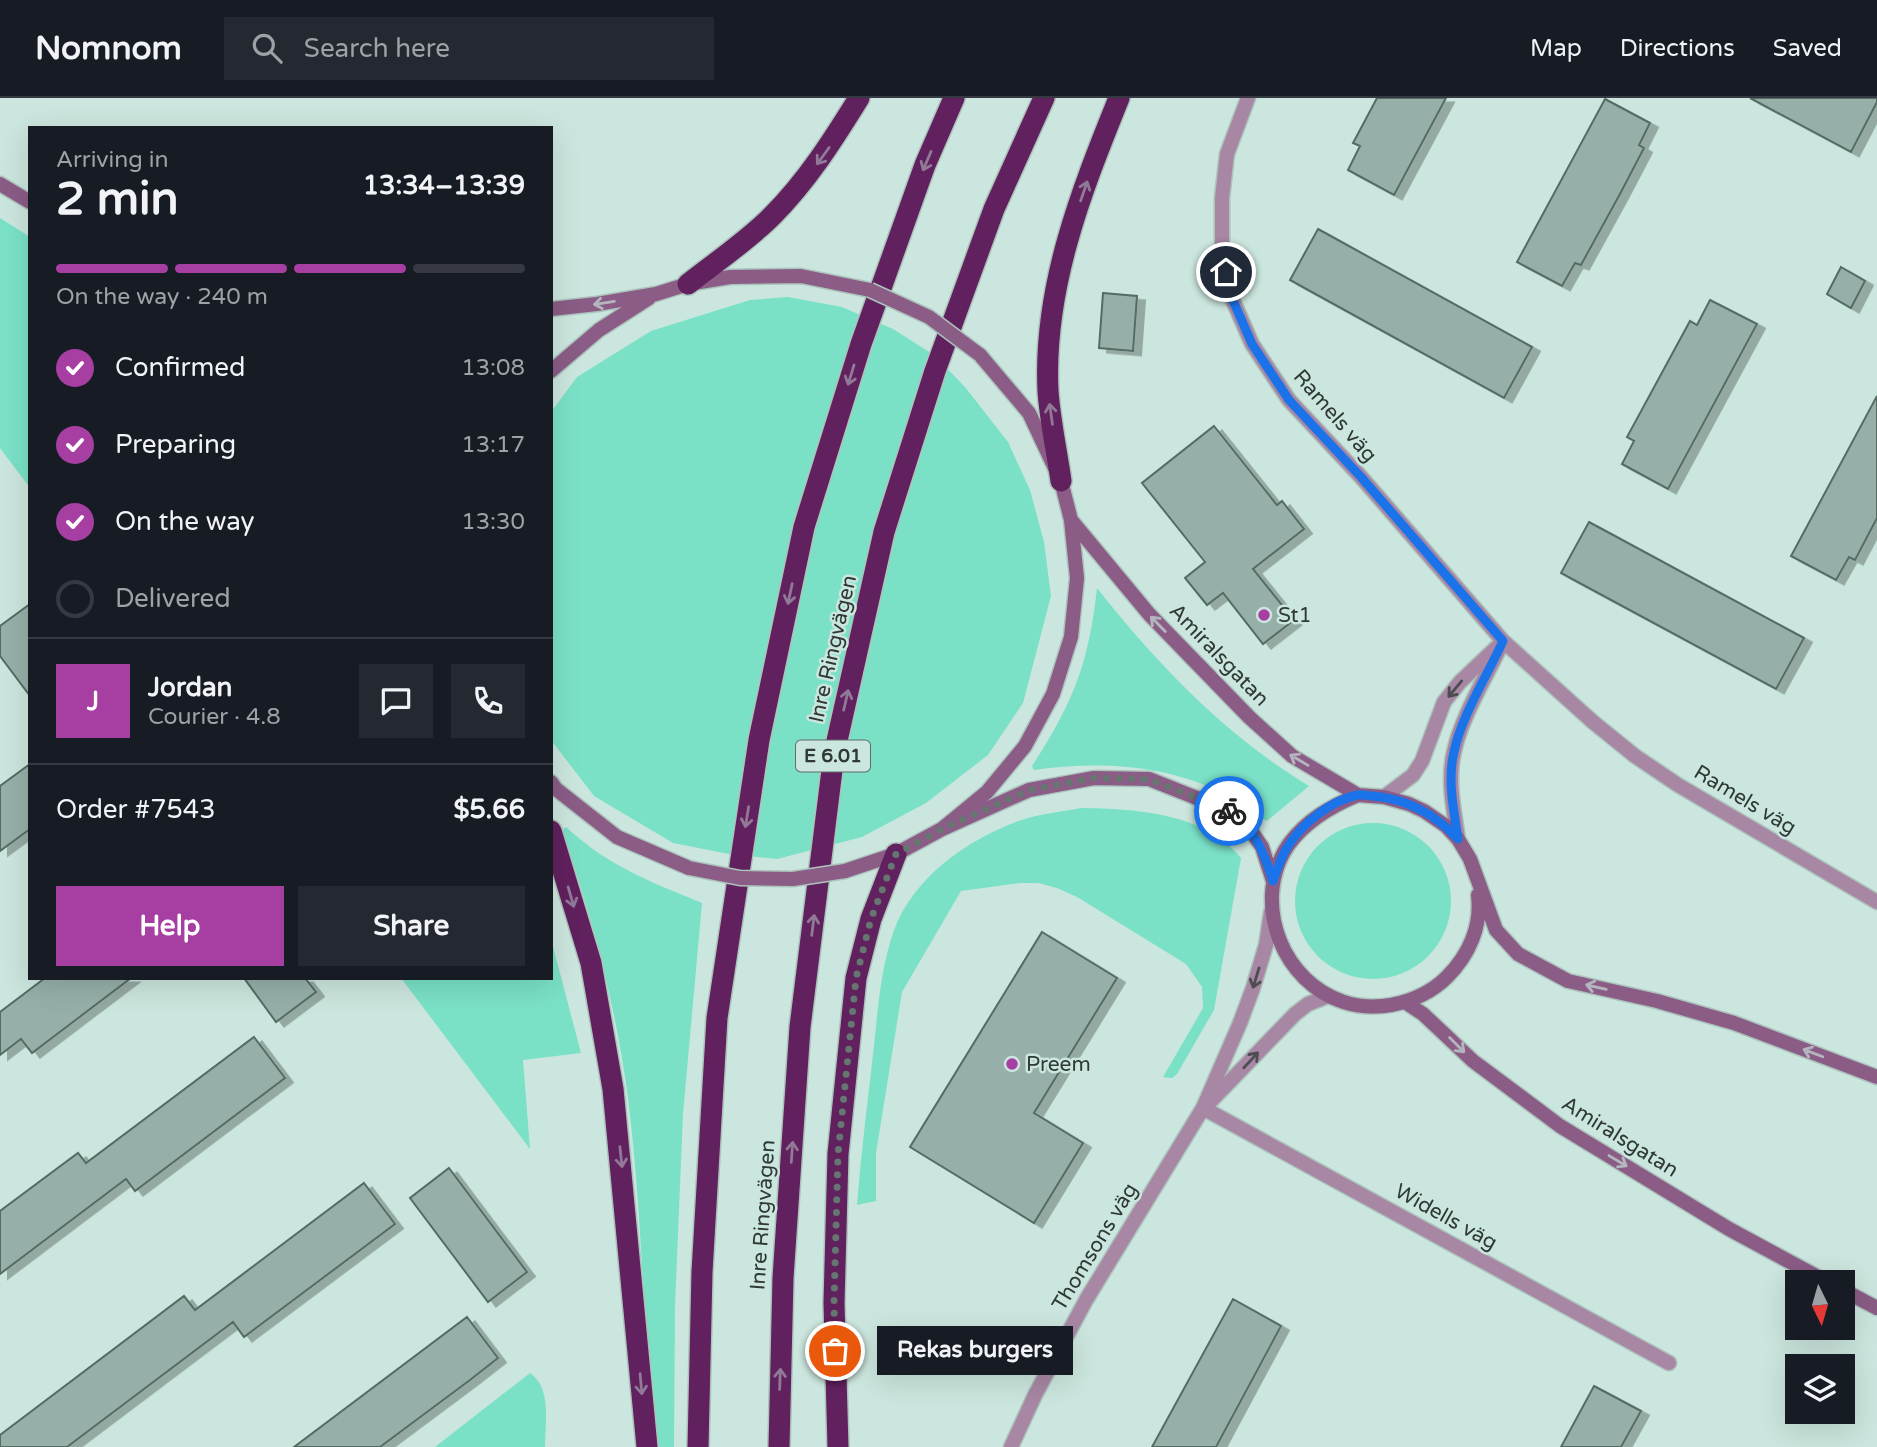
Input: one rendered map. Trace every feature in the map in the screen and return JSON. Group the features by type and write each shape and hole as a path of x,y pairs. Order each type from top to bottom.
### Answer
{"highway":[{"path":"688,284 779,208 805,180 830,146 859,98"},
{"path":"698,1447 702,1272 717,1018 760,740 804,527 861,344 925,165 954,98"},
{"name":"Inre Ringvägen","path":"779,1447 783,1278 800,1027 834,754 884,532 931,383 994,209 1044,98"},
{"path":"1061,481 1048,392 1050,328 1064,248 1094,159 1119,98"},
{"path":"553,838 591,963 613,1089 647,1447"},
{"path":"838,1447 834,1303 838,1154 856,978 871,919 896,854"}],"main road":[{"path":"0,184 28,201"},
{"name":"Amiralsgatan","path":"553,309 656,294 688,284 730,277 801,276 870,290 929,317 980,355 1029,413 1061,481 1071,520 1077,579 1071,637 1053,694 1025,746 988,792 942,829"},
{"name":"Amiralsgatan","path":"553,369 599,330 656,294"},
{"name":"Amiralsgatan","path":"1071,520 1149,614 1249,717 1292,756 1358,795 1384,797 1424,811 1446,826 1470,859 1496,930 1518,954 1568,981 1657,1001 1734,1023 1877,1077"},
{"name":"Amiralsgatan","path":"553,785 617,837 689,868 740,878 793,879 845,871 896,854 942,829 1029,790 1094,778 1149,779 1231,812 1249,828 1262,847 1273,881"},
{"name":"Amiralsgatan","path":"1358,795 1331,806 1310,821 1289,844 1273,881 1271,912 1278,941 1296,970 1328,996 1364,1006 1379,1007 1405,1002 1442,982 1458,966 1477,926 1479,904 1476,876"},
{"name":"Amiralsgatan","path":"1405,1002 1423,1014 1473,1061 1559,1126 1729,1229 1805,1270"},
{"path":"1855,1296 1877,1308"}],"street":[{"name":"Ramels väg","path":"1248,98 1227,154 1222,198 1222,249 1231,296 1252,344 1289,400 1361,477 1503,641 1593,722 1635,756 1678,785 1877,902"},
{"path":"1384,797 1413,775 1422,761 1444,702 1460,682 1503,641"},
{"path":"1458,839 1451,776 1454,751 1503,641"},
{"name":"Thomsons väg","path":"1011,1447 1035,1395 1086,1300 1203,1108 1253,988 1266,945 1271,912"},
{"name":"Thomsons väg","path":"1203,1108 1296,1014 1308,1004 1328,996"},
{"name":"Widells väg","path":"1203,1108 1669,1363"}],"green space":[{"path":"0,218 28,236 28,485 0,448"},
{"path":"788,297 842,307 893,329 934,355 965,387 1008,442 1030,490 1044,542 1051,596 1023,703 988,755 926,803 862,837 777,859 729,854 673,843 594,796 553,743 553,409 577,377 651,331 750,300"},
{"path":"1097,588 1143,644 1194,696 1249,745 1309,786 1267,821 1233,798 1176,775 1105,766 1034,770 1032,766 1058,722 1077,682 1089,639"},
{"path":"1081,808 1145,812 1189,822 1226,843 1241,858 1214,1010 1177,1074 1172,1078 1163,1077 1203,1008 1202,987 1186,964 1077,897 1057,888 1038,883 1019,883 961,891 902,992 876,1153 876,1201 857,1205 881,987 894,930 903,911 929,877 980,839 1026,819"},
{"path":"1373,823 1403,829 1428,846 1445,871 1451,901 1445,931 1428,956 1403,973 1373,979 1343,973 1318,956 1301,931 1295,901 1301,871 1318,846 1343,829"},
{"path":"566,827 614,863 702,903 683,1114 675,1306 674,1447 650,1447 640,1228 628,1098 610,996 593,929 562,830"},
{"path":"553,947 581,1053 523,1060 530,1149 403,980 553,980"},
{"path":"530,1373 542,1388 544,1397 545,1447 435,1447"}],"building":[{"path":"1377,98 1446,98 1394,195 1348,170 1360,146 1353,143"},
{"path":"1750,98 1877,98 1877,102 1851,152"},
{"path":"1605,99 1650,123 1639,145 1644,148 1620,194 1581,265 1575,263 1562,286 1517,262"},
{"path":"1318,229 1532,347 1504,398 1290,280"},
{"path":"1841,267 1865,281 1851,308 1827,294"},
{"path":"1103,293 1137,296 1133,351 1099,348"},
{"path":"1710,300 1757,324 1668,489 1622,464 1634,441 1627,437 1690,321 1697,325"},
{"path":"1877,396 1877,518 1855,560 1849,557 1836,580 1791,556"},
{"path":"1214,426 1277,505 1282,501 1304,529 1253,569 1294,620 1263,644 1223,593 1207,605 1185,578 1205,562 1142,483"},
{"path":"1589,522 1804,638 1776,689 1561,573"},
{"path":"28,605 28,693 0,656 0,626"},
{"path":"28,765 28,830 0,851 0,786"},
{"name":"Preem","path":"1042,932 1117,978 1034,1113 1083,1143 1034,1223 910,1147"},
{"path":"42,980 128,980 32,1053 21,1039 0,1055 0,1012"},
{"path":"245,980 307,980 316,992 276,1022"},
{"path":"254,1037 285,1078 135,1191 126,1179 0,1274 0,1211 78,1153 86,1163"},
{"path":"449,1168 527,1272 488,1302 410,1198"},
{"path":"364,1183 395,1224 244,1337 233,1322 67,1447 0,1447 0,1435 184,1296 195,1310"},
{"path":"1233,1299 1281,1326 1216,1447 1152,1447"},
{"path":"467,1317 498,1358 470,1380 380,1447 294,1447"},
{"path":"1594,1386 1641,1411 1621,1447 1561,1447"}],"way so far":[{"path":"835,1351 838,1154 856,978 871,919 896,854 942,829 1029,790 1094,778 1149,779 1229,811"}],"place":[{"name":"St1","path":"1264,615"},
{"name":"Preem","path":"1012,1064"},
{"name":"Rekas burgers","path":"835,1351"}],"route":[{"path":"1226,272 1231,296 1252,344 1289,400 1361,477 1503,641 1454,751 1451,776 1458,839 1446,826 1409,804 1384,797 1358,795 1331,806 1310,821 1289,844 1273,881 1262,847 1249,828 1229,811"}]}
